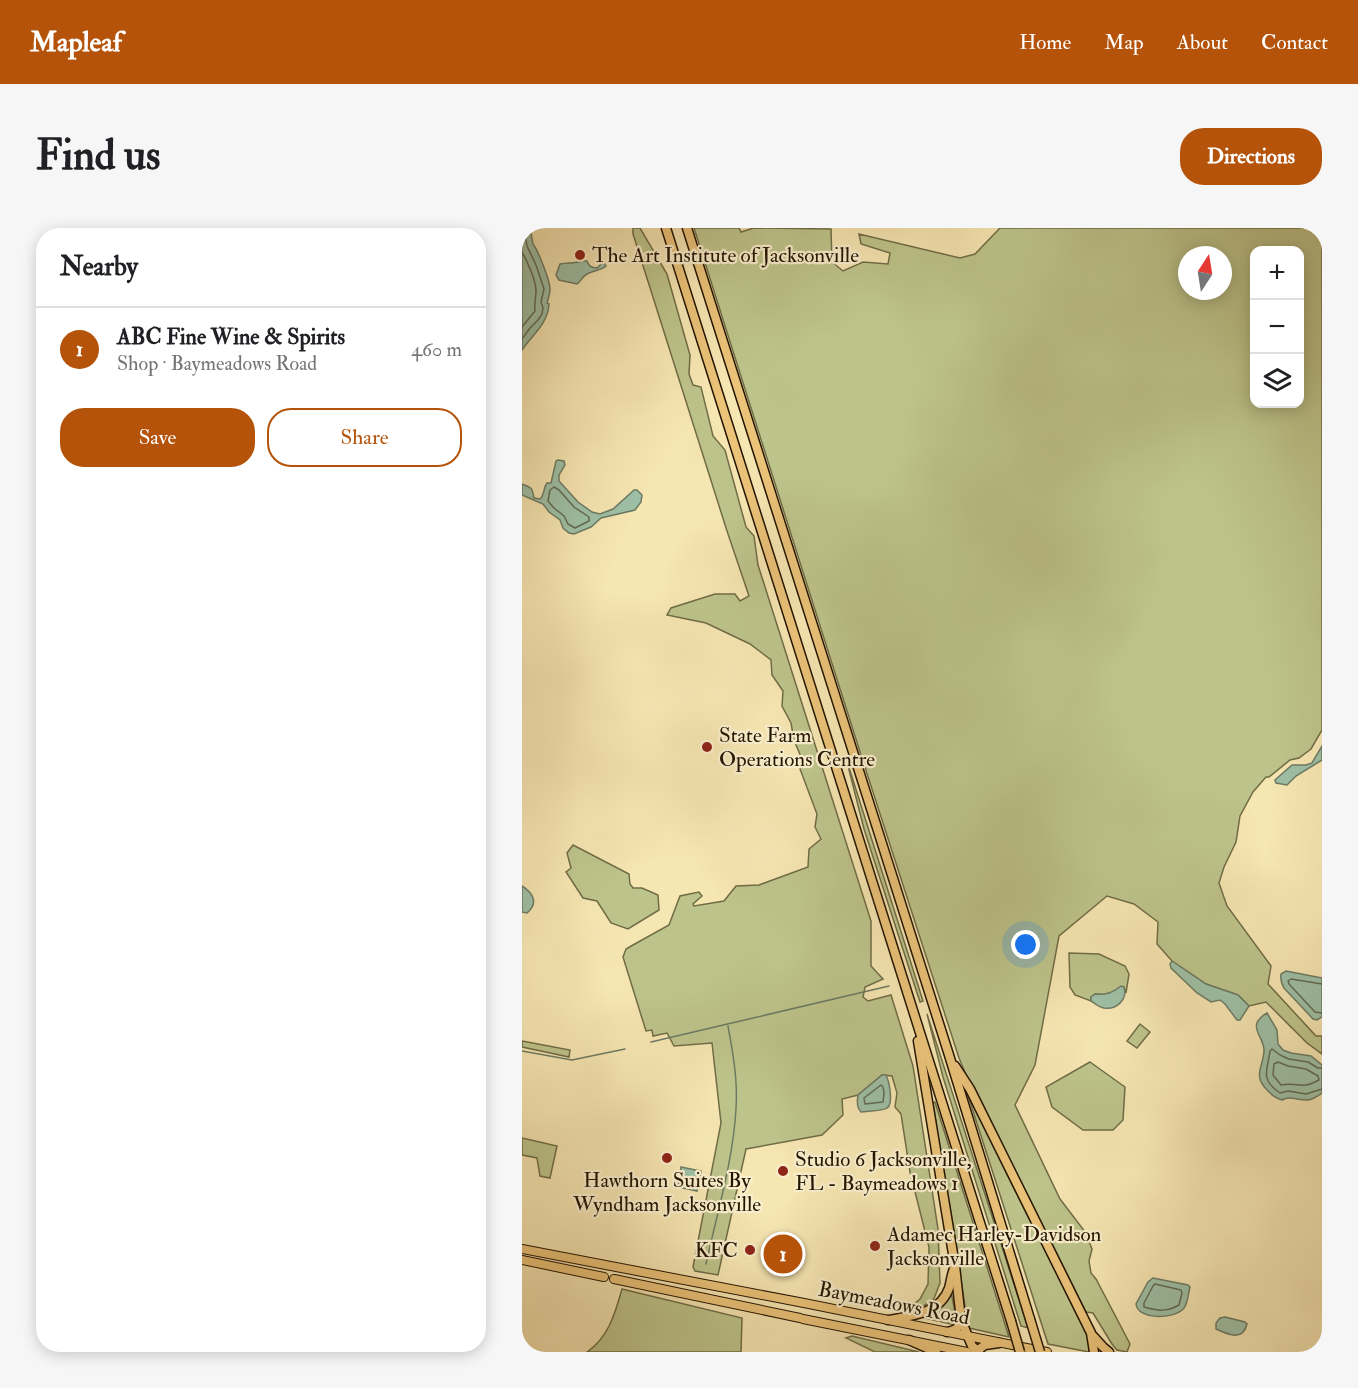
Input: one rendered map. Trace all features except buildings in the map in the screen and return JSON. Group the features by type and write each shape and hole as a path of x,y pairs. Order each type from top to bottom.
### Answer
{"highway":[{"path":"666,228 1020,1352"},
{"path":"687,228 949,1055 1040,1352"},
{"path":"913,1011 955,1266 961,1320 972,1346 977,1351 985,1346 999,1343"},
{"path":"949,1055 970,1089 1090,1333 1094,1352"},
{"path":"888,1320 923,1313 936,1306 947,1292 955,1266"},
{"path":"947,1332 957,1329 961,1320"},
{"path":"1090,1333 1109,1352"},
{"path":"909,1340 936,1352"}],"main road":[{"name":"Baymeadows Road","path":"522,1248 1047,1352"},
{"path":"522,1260 604,1277"},
{"name":"Baymeadows Road","path":"614,1279 967,1352"}],"shaded area":[{"path":"633,228 640,228 667,274 690,355 689,374 693,385 701,387 713,436 725,450 746,527 754,536 758,565 871,921 871,966 883,979 865,987 863,997 868,1001 891,995 913,1066 938,1229 940,1283 933,1301 923,1306 913,1305 920,1299 928,1284 929,1247 910,1172 901,1114 895,1107 897,1093 892,1076 882,1075 858,1095 842,1099 843,1115 822,1135 746,1149 718,1275 695,1271 693,1267 721,1123 712,1043 674,1046 667,1033 653,1036 652,1030 646,1031 623,957 626,949 669,925 680,896 699,892 702,896 693,904 694,906 724,901 736,886 759,885 808,867 809,849 821,839 815,827 817,814 800,769 804,764 794,740 791,723 782,706 783,691 772,675 771,660 750,644 706,623 667,615 671,608 715,594 735,594 740,601 749,596 633,234"},
{"path":"694,228 739,228 741,232 754,228 831,229 832,262 843,271 863,262 888,264 890,253 861,244 859,234 960,258 975,254 1000,228 1322,228 1322,730 1311,749 1266,777 1253,792 1240,816 1236,842 1219,883 1227,906 1271,966 1268,984 1316,1036 1322,1036 1322,1054 1307,1043 1266,1002 1249,1006 1238,995 1206,984 1172,961 1157,944 1158,922 1134,904 1107,896 1059,936 1035,1065 1015,1105 1060,1199 1086,1233 1092,1249 1089,1261 1091,1273 1130,1344 1127,1352 1117,1350 1093,1313 1086,1312 959,1058"},
{"path":"846,758 923,1001 920,1002 864,829"},
{"path":"573,845 629,874 633,888 642,888 658,895 659,910 628,929 611,923 597,901 583,898 566,872 571,868 567,853"},
{"path":"1069,953 1099,954 1125,966 1129,974 1126,993 1124,987 1106,995 1095,994 1091,997 1091,1001 1075,995 1070,987"},
{"path":"927,1014 1028,1328 1021,1326 943,1077"},
{"path":"1140,1024 1150,1032 1137,1048 1127,1041"},
{"path":"522,1041 570,1050 569,1057 522,1047"},
{"path":"1090,1062 1125,1087 1123,1120 1113,1130 1083,1130 1052,1107 1046,1087"},
{"path":"964,1083 1085,1329 1089,1340 1089,1352 1048,1344"},
{"path":"935,1102 1009,1337 968,1326 950,1207 939,1152 933,1103"},
{"path":"522,1138 557,1146 550,1178 540,1176 537,1158 522,1155"},
{"path":"622,1289 742,1318 741,1352 587,1352 606,1332 614,1316"},
{"path":"951,1292 957,1322 955,1325 925,1318 924,1316"},
{"path":"852,1336 919,1352 875,1352 846,1338"}],"water":[{"path":"522,228 530,228 533,244 538,252 550,289 546,318 522,350"},
{"path":"587,261 593,268 597,268 602,263 606,266 587,274 577,284 559,280 556,275 560,264"},
{"path":"558,460 564,461 565,465 559,475 559,481 578,502 592,512 600,514 613,509 634,490 642,495 641,502 635,510 601,518 591,527 574,534 569,533 563,528 560,520 543,504 522,495 522,484 531,488 534,498 540,499 547,483 551,483"},
{"path":"1322,746 1322,760 1296,776 1287,785 1276,783 1275,780 1292,765 1312,763"},
{"path":"522,886 529,892 534,902 527,913 522,912"},
{"path":"1172,961 1206,984 1238,995 1249,1006 1240,1020 1237,1020 1220,1000 1211,1002 1197,993 1171,968"},
{"path":"1286,971 1322,978 1322,1017 1317,1020 1313,1019 1284,988 1281,974"},
{"path":"1121,986 1124,987 1125,992 1123,1000 1117,1006 1104,1008 1091,1001 1091,997 1095,994 1109,993"},
{"path":"1267,1013 1277,1030 1278,1044 1283,1050 1311,1056 1322,1065 1322,1093 1308,1100 1288,1098 1282,1100 1272,1095 1263,1085 1259,1075 1264,1050 1256,1027 1257,1022"},
{"path":"882,1075 886,1075 888,1082 891,1097 889,1106 882,1110 861,1112 857,1102 858,1095"},
{"path":"681,1167 701,1171 697,1191 678,1187"},
{"path":"1153,1278 1188,1285 1190,1287 1184,1308 1177,1313 1164,1316 1149,1315 1138,1309 1136,1304 1148,1282"},
{"path":"1220,1318 1245,1322 1247,1324 1245,1330 1234,1335 1216,1329 1216,1323"}],"waterway":[{"path":"651,1042 889,986"},
{"path":"706,1264 728,1167 734,1128 736,1078 728,1026"},
{"path":"522,1051 572,1060 625,1049"}],"place":[{"name":"The Art Institute of Jacksonville","path":"580,255"},
{"name":"State Farm Operations Centre","path":"707,747"},
{"name":"Hawthorn Suites By Wyndham Jacksonville","path":"667,1158"},
{"name":"Studio 6 Jacksonville, FL - Baymeadows 1","path":"783,1171"},
{"name":"Adamec Harley-Davidson Jacksonville","path":"875,1246"},
{"name":"KFC","path":"750,1250"},
{"name":"ABC Fine Wine & Spirits","path":"783,1254"}]}
